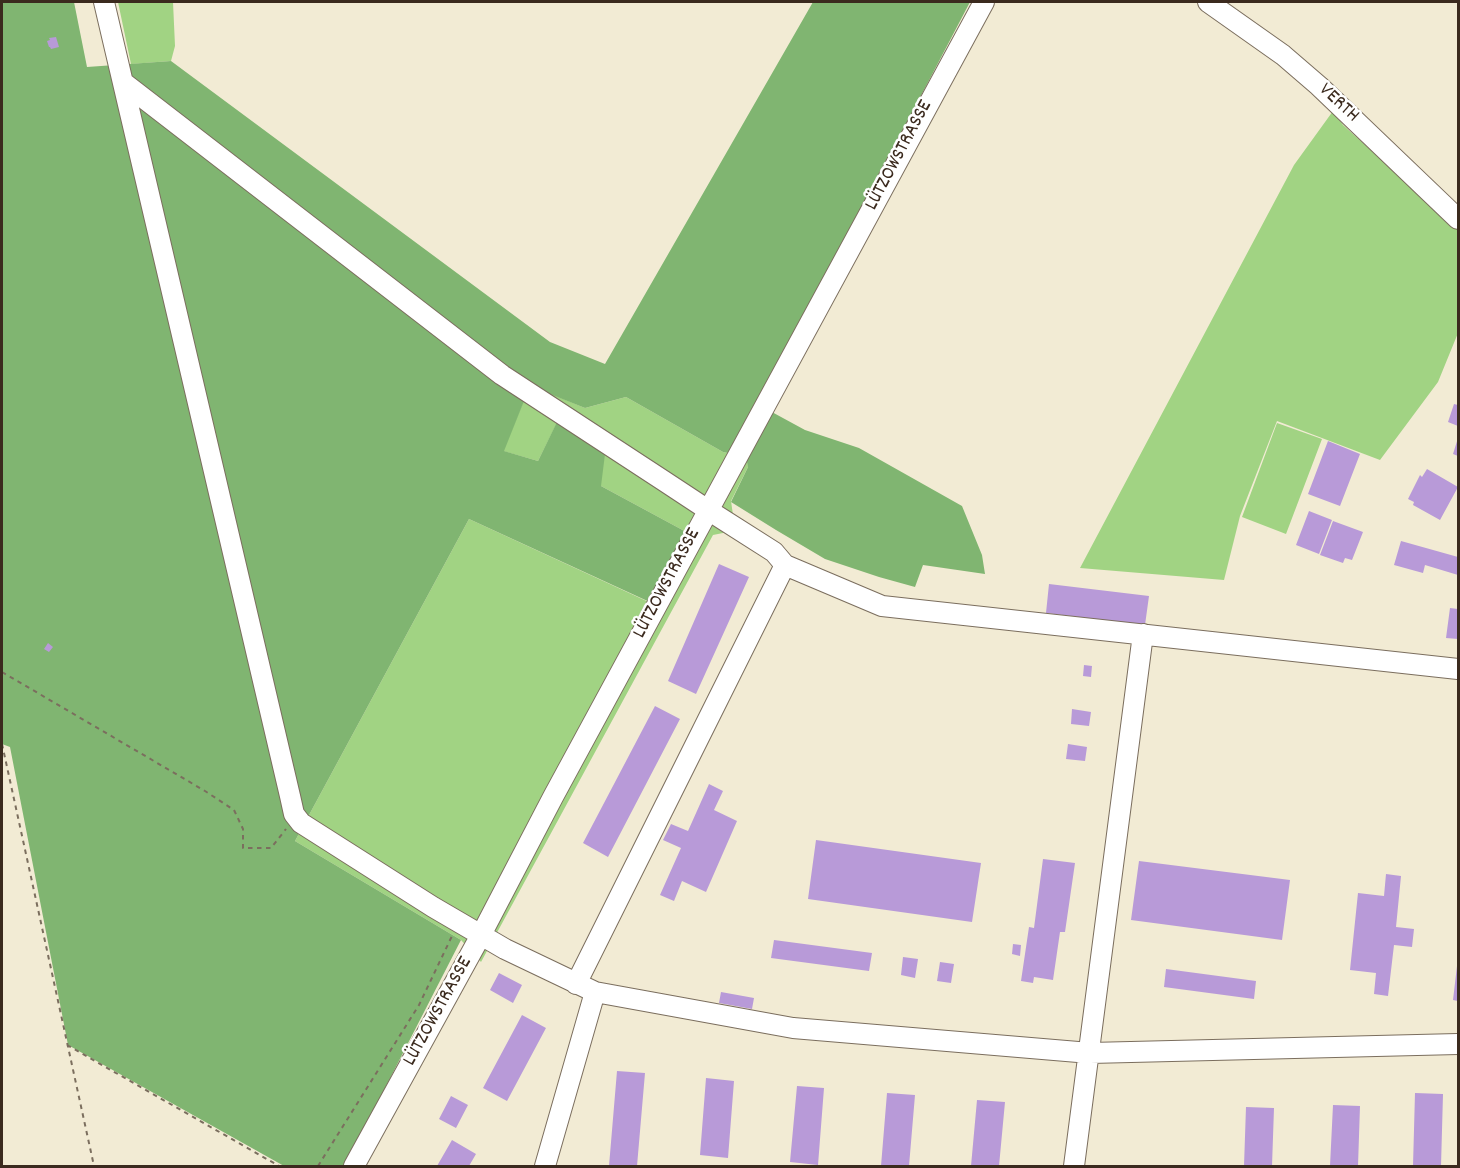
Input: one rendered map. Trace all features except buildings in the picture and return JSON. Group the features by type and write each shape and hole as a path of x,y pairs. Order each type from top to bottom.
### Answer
{"street":[{"path":"104,2 294,814 301,823 505,949 595,992 793,1028 1090,1053 1458,1044"},
{"name":"LÜTZOWSTRASSE","path":"354,1167 984,2"},
{"name":"VERTH","path":"1208,2 1283,55 1319,86 1458,219"},
{"path":"124,83 502,375 774,552 785,565 882,606 1458,669"},
{"path":"576,984 785,565"},
{"path":"1074,1167 1143,634"},
{"path":"545,1167 595,992"}],"path":[{"path":"2,672 234,810 243,829 243,848 271,848 286,829 301,823"},
{"path":"2,744 94,1167"},
{"path":"318,1167 419,1005 459,922"},
{"path":"67,1045 279,1167"}],"green space":[{"path":"2,2 74,2 87,67 171,61 550,342 605,364 813,2 970,2 759,405 805,430 859,448 962,506 982,555 985,574 923,565 915,587 825,559 731,502 748,467 746,457 723,452 626,397 585,408 530,386 504,451 538,461 557,422 605,454 601,486 690,534 654,604 469,519 295,841 461,940 345,1166 284,1166 68,1045 10,747 2,744"},
{"path":"118,2 173,2 175,46 171,61 131,64"},
{"path":"1333,111 1343,125 1458,229 1458,333 1438,382 1380,460 1277,421 1240,516 1224,580 1080,568 1294,165"},
{"path":"530,385 585,408 626,397 723,452 747,457 748,467 731,501 733,515 723,533 713,535 481,962 461,940 295,841 469,519 653,604 690,534 601,486 557,423 538,461 503,451"},
{"path":"1277,423 1322,439 1286,534 1242,517"}]}
